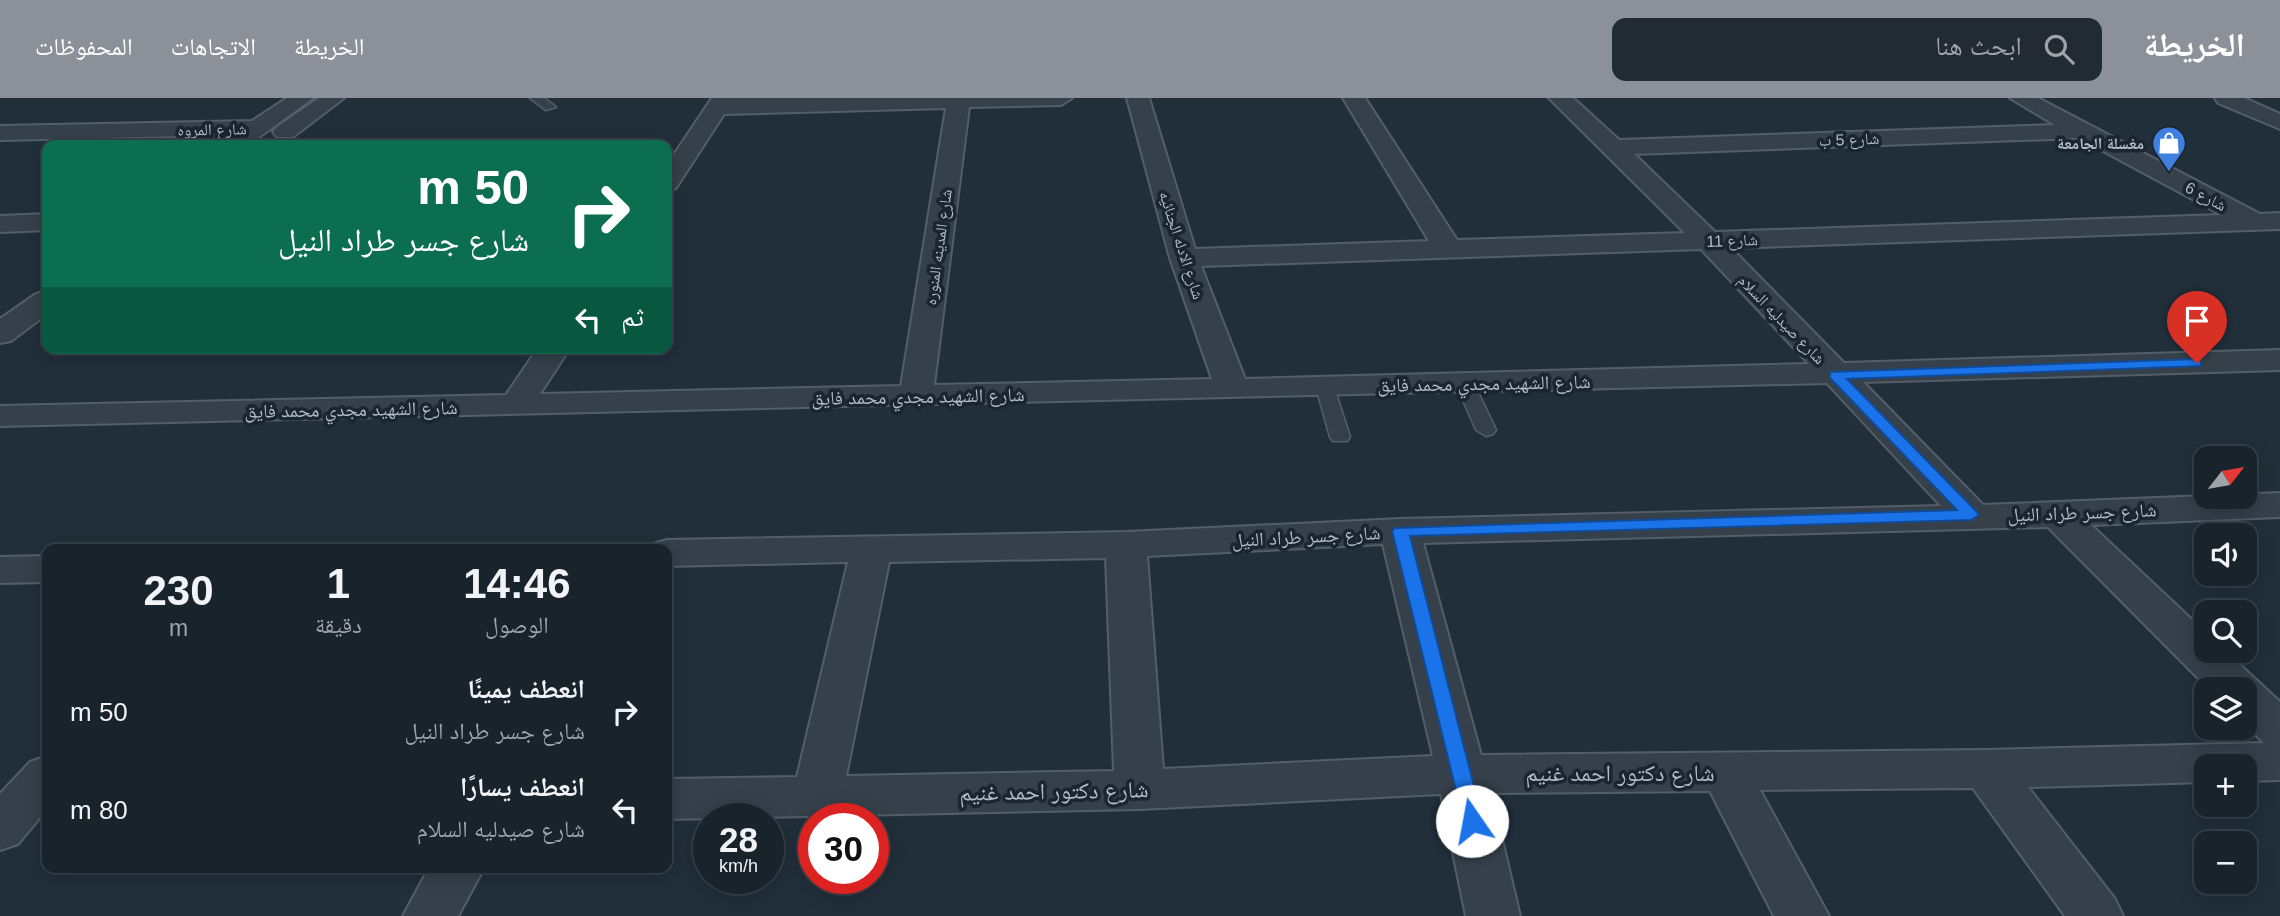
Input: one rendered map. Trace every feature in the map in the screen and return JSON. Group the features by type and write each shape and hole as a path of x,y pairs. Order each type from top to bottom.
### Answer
{"street":[{"path":"261,137 302,98"},
{"path":"261,137 333,98"},
{"path":"672,176 721,102 1062,98"},
{"name":"شارع الادله الجنائيه","path":"1138,98 1184,258 1232,389"},
{"path":"1354,98 1448,249"},
{"name":"شارع صيدليه السلام","path":"1560,98 1615,147 1707,240 1971,515"},
{"name":"شارع 6","path":"2021,98 2272,226"},
{"path":"2227,98 2280,122"},
{"name":"شارع المدينه المنوره","path":"916,396 959,100"},
{"name":"شارع 5 ب","path":"1615,147 2082,131"},
{"name":"شارع المروه","path":"0,133 261,137"},
{"path":"0,225 42,222"},
{"name":"شارع 11","path":"1184,258 1707,240 2272,226"},
{"path":"0,302 42,274"},
{"path":"0,334 42,304"},
{"path":"515,406 550,354"},
{"name":"شارع الشهيد مجدي محمد فايق","path":"0,416 1835,375 2280,360"},
{"name":"شارع جسر طراد النيل","path":"672,553 1126,545 1400,531 1971,515 2058,515 2280,505"},
{"path":"2058,515 2225,677"},
{"path":"1400,531 1462,774 1493,916"},
{"path":"1126,545 1140,790"},
{"path":"817,796 872,548"},
{"path":"0,570 42,569"},
{"path":"2257,708 2280,730"},
{"name":"شارع دكتور احمد غنيم","path":"672,799 1140,790 1462,774 1986,769 2280,761"},
{"path":"1986,769 2096,916"},
{"path":"1725,772 1802,916"},
{"path":"0,830 42,781"},
{"path":"430,916 454,873"}],"lane":[{"path":"536,98 550,107"},
{"path":"1465,384 1486,430"},
{"path":"1325,387 1340,437"}],"place":[{"name":"مغسلة الجامعة","path":"2169,173"}],"route":[{"path":"1472,821 1400,531 1971,515 1835,375 2197,363"}]}
